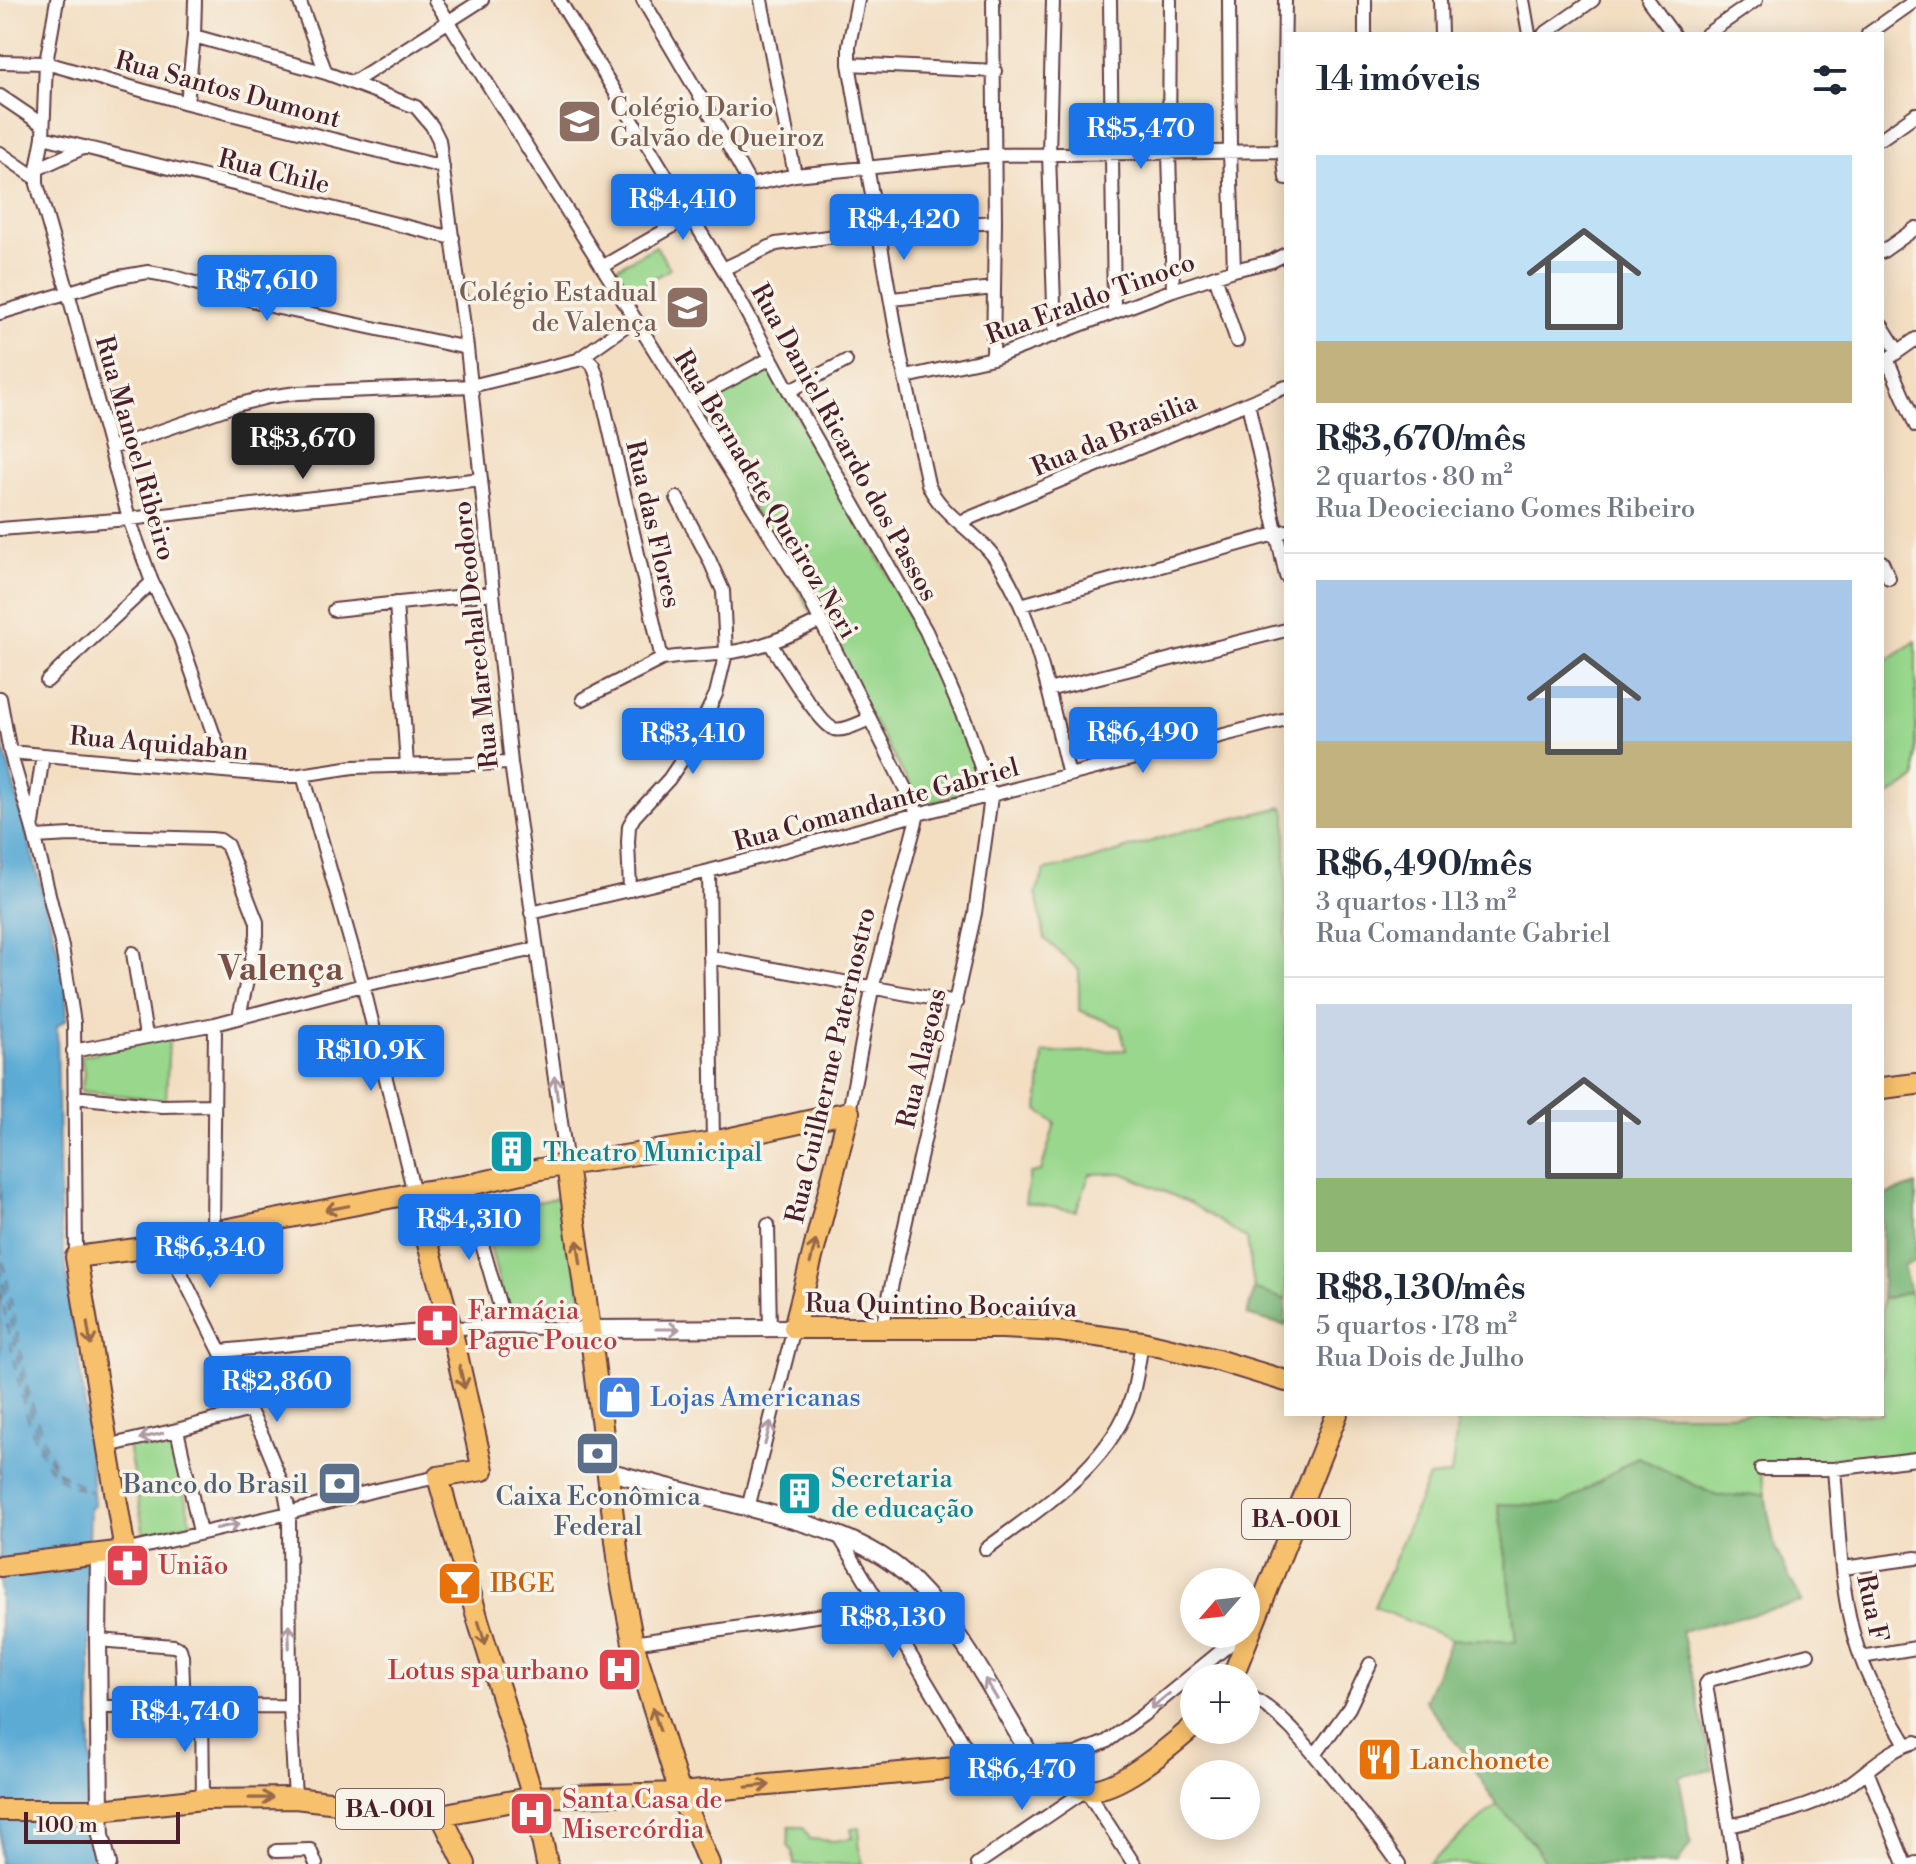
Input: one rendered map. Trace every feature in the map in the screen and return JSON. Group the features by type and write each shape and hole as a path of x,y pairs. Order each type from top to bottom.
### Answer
{"main road":[{"path":"1884,1088 1916,1084"},
{"path":"0,1566 125,1551 76,1257 167,1245 213,1232 465,1186 540,1169 713,1142 849,1112"},
{"name":"Rua Guilherme Paternostro","path":"794,1328 849,1112"},
{"path":"567,1165 621,1581 633,1643 680,1793 709,1864"},
{"path":"414,1193 451,1328 483,1470 438,1477 533,1797 547,1864"},
{"name":"Rua Quintino Bocaiúva","path":"794,1328 1060,1331 1142,1342 1284,1380"},
{"name":"BA-001","path":"1260,1599 1336,1416"},
{"path":"1031,1756 1070,1783 1086,1790 1105,1787 1127,1776 1180,1738"},
{"name":"BA-001","path":"0,1810 97,1810 203,1799 295,1798 441,1815 533,1797 680,1793 977,1766 1031,1756"},
{"path":"441,1815 465,1864"}],"street":[{"path":"37,174 43,131 46,63 57,0"},
{"path":"187,103 195,0"},
{"path":"299,0 326,73"},
{"name":"Rua Bernadete Queiroz Neri","path":"435,0 806,592 918,814"},
{"path":"194,36 352,83 482,0"},
{"name":"Rua Daniel Ricardo dos Passos","path":"559,0 723,269 926,631 966,723 991,797"},
{"path":"643,0 750,184"},
{"path":"761,0 795,175"},
{"path":"858,0 849,45 849,64 901,359 928,484 938,501 996,559 1021,605 1048,690 1069,775"},
{"path":"993,0 993,358"},
{"path":"1053,0 1049,154 1055,335"},
{"path":"1110,0 1114,312"},
{"path":"1170,0 1169,153 1173,290"},
{"path":"1229,0 1234,270"},
{"path":"1285,0 1285,32"},
{"path":"1365,0 1365,32"},
{"path":"1440,0 1441,32"},
{"path":"1523,0 1529,32"},
{"path":"1547,32 1593,0"},
{"path":"1648,0 1672,32"},
{"path":"1710,32 1756,0"},
{"path":"1871,32 1916,0"},
{"name":"Rua Santos Dumont","path":"0,62 46,63 187,103 443,167"},
{"path":"849,64 995,71"},
{"name":"Rua Marechal Deodoro","path":"352,83 416,107 436,134 443,167 467,348 511,763 567,1165"},
{"path":"0,96 43,131"},
{"path":"1884,137 1916,114"},
{"name":"Rua Chile","path":"43,131 85,147 453,238"},
{"path":"37,174 85,147"},
{"path":"602,267 728,194 750,184 795,175 994,155 1284,151"},
{"path":"0,153 37,174"},
{"name":"Rua Manoel Ribeiro","path":"37,174 42,205 129,519 152,582 180,638 226,770"},
{"path":"723,269 776,244 879,230 995,222"},
{"path":"1884,251 1916,228"},
{"name":"Rua Eraldo Tinoco","path":"906,377 993,358 1173,290 1284,257"},
{"path":"0,313 119,277 157,273 279,308 467,348"},
{"path":"1215,276 1237,341"},
{"path":"892,299 994,288"},
{"path":"111,448 268,397 297,393 471,386 580,358 635,319"},
{"path":"1884,335 1889,358 1916,426"},
{"path":"1889,358 1916,339"},
{"name":"Rua das Flores","path":"580,358 589,359 598,379 662,659"},
{"path":"687,403 771,358"},
{"path":"789,391 846,361"},
{"name":"Rua da Brasilia","path":"960,522 1284,388"},
{"path":"1248,403 1281,533 1284,559"},
{"path":"0,529 129,519 481,479"},
{"path":"630,890 629,826 688,751 716,694 726,653 723,591 677,498"},
{"path":"1021,605 1281,533"},
{"path":"1884,567 1889,578"},
{"path":"47,681 152,582"},
{"path":"334,610 493,593"},
{"path":"396,603 407,765"},
{"path":"583,699 662,659 726,653 770,643 820,621"},
{"path":"1048,690 1284,631"},
{"path":"770,643 813,707 831,727 840,729 870,719"},
{"path":"0,698 10,752 34,832 68,978 74,1023 76,1257"},
{"name":"Rua Comandante Gabriel","path":"531,913 709,871 1284,720"},
{"name":"Rua Aquidaban","path":"10,752 280,776 353,767 511,763"},
{"path":"34,832 43,755"},
{"path":"303,775 363,985 414,1193"},
{"name":"Rua Alagoas","path":"882,1328 975,913 991,797"},
{"name":"Rua Guilherme Paternostro","path":"849,1112 872,989 918,814"},
{"path":"34,832 223,841 257,922 257,935 239,1017"},
{"path":"709,871 713,1142"},
{"path":"73,1051 215,1024 363,985 536,949"},
{"path":"133,953 146,1036"},
{"path":"710,957 956,1003"},
{"path":"213,1232 215,1024"},
{"path":"74,1097 162,1106 214,1105"},
{"path":"465,1186 506,1327"},
{"path":"768,1225 770,1330"},
{"path":"167,1245 250,1410 285,1491 289,1513 290,1706 295,1798"},
{"path":"221,1351 451,1328 590,1329"},
{"path":"748,1508 794,1328"},
{"name":"Rua Quintino Bocaiúva","path":"590,1329 794,1328"},
{"path":"986,1549 1065,1487 1107,1445 1132,1397 1142,1342"},
{"path":"107,1446 250,1410"},
{"path":"177,1430 200,1532"},
{"path":"1761,1469 1834,1469 1916,1459"},
{"name":"Rua F","path":"1834,1469 1847,1605 1861,1657 1867,1673 1911,1743"},
{"path":"607,1471 798,1521 839,1536 892,1563 912,1579 967,1649 1031,1756"},
{"path":"125,1551 438,1477"},
{"path":"839,1536 977,1766"},
{"path":"95,1555 97,1810 108,1864"},
{"path":"1843,1568 1916,1558"},
{"path":"633,1643 850,1611 879,1602"},
{"path":"98,1640 180,1649 184,1708"},
{"name":"BA-001","path":"1206,1664 1225,1648"},
{"path":"1861,1657 1916,1648"},
{"path":"1735,1864 1706,1683 1808,1654"},
{"path":"1315,1755 1349,1708 1370,1664"},
{"name":"BA-001","path":"1031,1756 1076,1754 1092,1749 1180,1685"},
{"path":"1260,1704 1275,1714 1315,1755 1399,1864"},
{"path":"98,1707 290,1706"},
{"path":"202,1708 203,1799"},
{"path":"1729,1826 1815,1802 1851,1783 1898,1748 1911,1743"},
{"path":"1867,1771 1905,1864"},
{"path":"977,1864 1086,1790 1134,1864"},
{"path":"276,1851 310,1850 316,1864"}],"green space":[{"path":"656,246 670,269 630,292 616,268"},
{"path":"768,366 884,567 947,690 982,786 926,805 920,803 694,406"},
{"path":"1916,641 1916,778 1884,798 1884,662"},
{"path":"1284,809 1284,1299 1254,1289 1247,1239 1190,1203 1122,1173 1090,1174 1076,1211 1025,1203 1030,1173 1041,1171 1055,1123 1038,1110 1043,1053 1126,1050 1120,1027 1079,1010 1079,970 1045,939 1036,892 1045,870 1084,862 1194,828"},
{"path":"169,1037 166,1100 81,1091 84,1073 81,1056"},
{"path":"1916,1185 1916,1261 1903,1266 1910,1292 1884,1298 1884,1195"},
{"path":"566,1196 583,1314 507,1313 482,1214"},
{"path":"1254,1289 1284,1299 1284,1325 1247,1315"},
{"path":"1910,1292 1916,1315 1916,1454 1761,1471 1765,1495 1717,1496 1637,1457 1561,1505 1498,1505 1516,1642 1451,1639 1374,1607 1429,1477 1451,1475 1458,1420 1455,1416 1884,1416 1884,1298"},
{"path":"171,1437 191,1523 144,1534 128,1445"},
{"path":"1638,1457 1717,1496 1765,1495 1775,1548 1802,1602 1681,1631 1713,1769 1679,1776 1691,1843 1677,1864 1547,1864 1534,1844 1497,1805 1465,1754 1425,1700 1451,1639 1516,1642 1498,1504 1561,1505"},
{"path":"1497,1805 1534,1844 1547,1864 1428,1864"},
{"path":"789,1827 803,1827 810,1839 835,1841 853,1838 851,1828 859,1827 858,1844 863,1864 794,1864 793,1851 788,1846"}],"water":[{"path":"0,734 66,981 67,1019 57,1026 60,1223 88,1429 94,1505 90,1508 89,1540 94,1864 0,1864"}],"ferry route":[{"path":"0,1244 28,1392 45,1444 58,1471 91,1493"},
{"path":"0,1266 24,1389 40,1443 56,1472 73,1482"},
{"path":"0,1289 34,1436 54,1473 65,1482 86,1491"}],"place":[{"name":"Colégio Dario Galvão de Queiroz","path":"579,122"},
{"name":"Colégio Estadual de Valença","path":"688,307"},
{"name":"Theatro Municipal","path":"512,1152"},
{"name":"Farmácia Pague Pouco","path":"437,1325"},
{"name":"Lojas Americanas","path":"619,1397"},
{"name":"Caixa Econômica Federal","path":"598,1453"},
{"name":"Banco do Brasil","path":"339,1484"},
{"name":"Secretaria de educação","path":"800,1493"},
{"name":"União","path":"127,1565"},
{"name":"IBGE","path":"459,1583"},
{"name":"Lotus spa urbano","path":"620,1670"},
{"name":"Lanchonete","path":"1379,1760"},
{"name":"Santa Casa de Misercórdia","path":"531,1814"}],"district":[{"name":"Valença","path":"281,968"}]}
